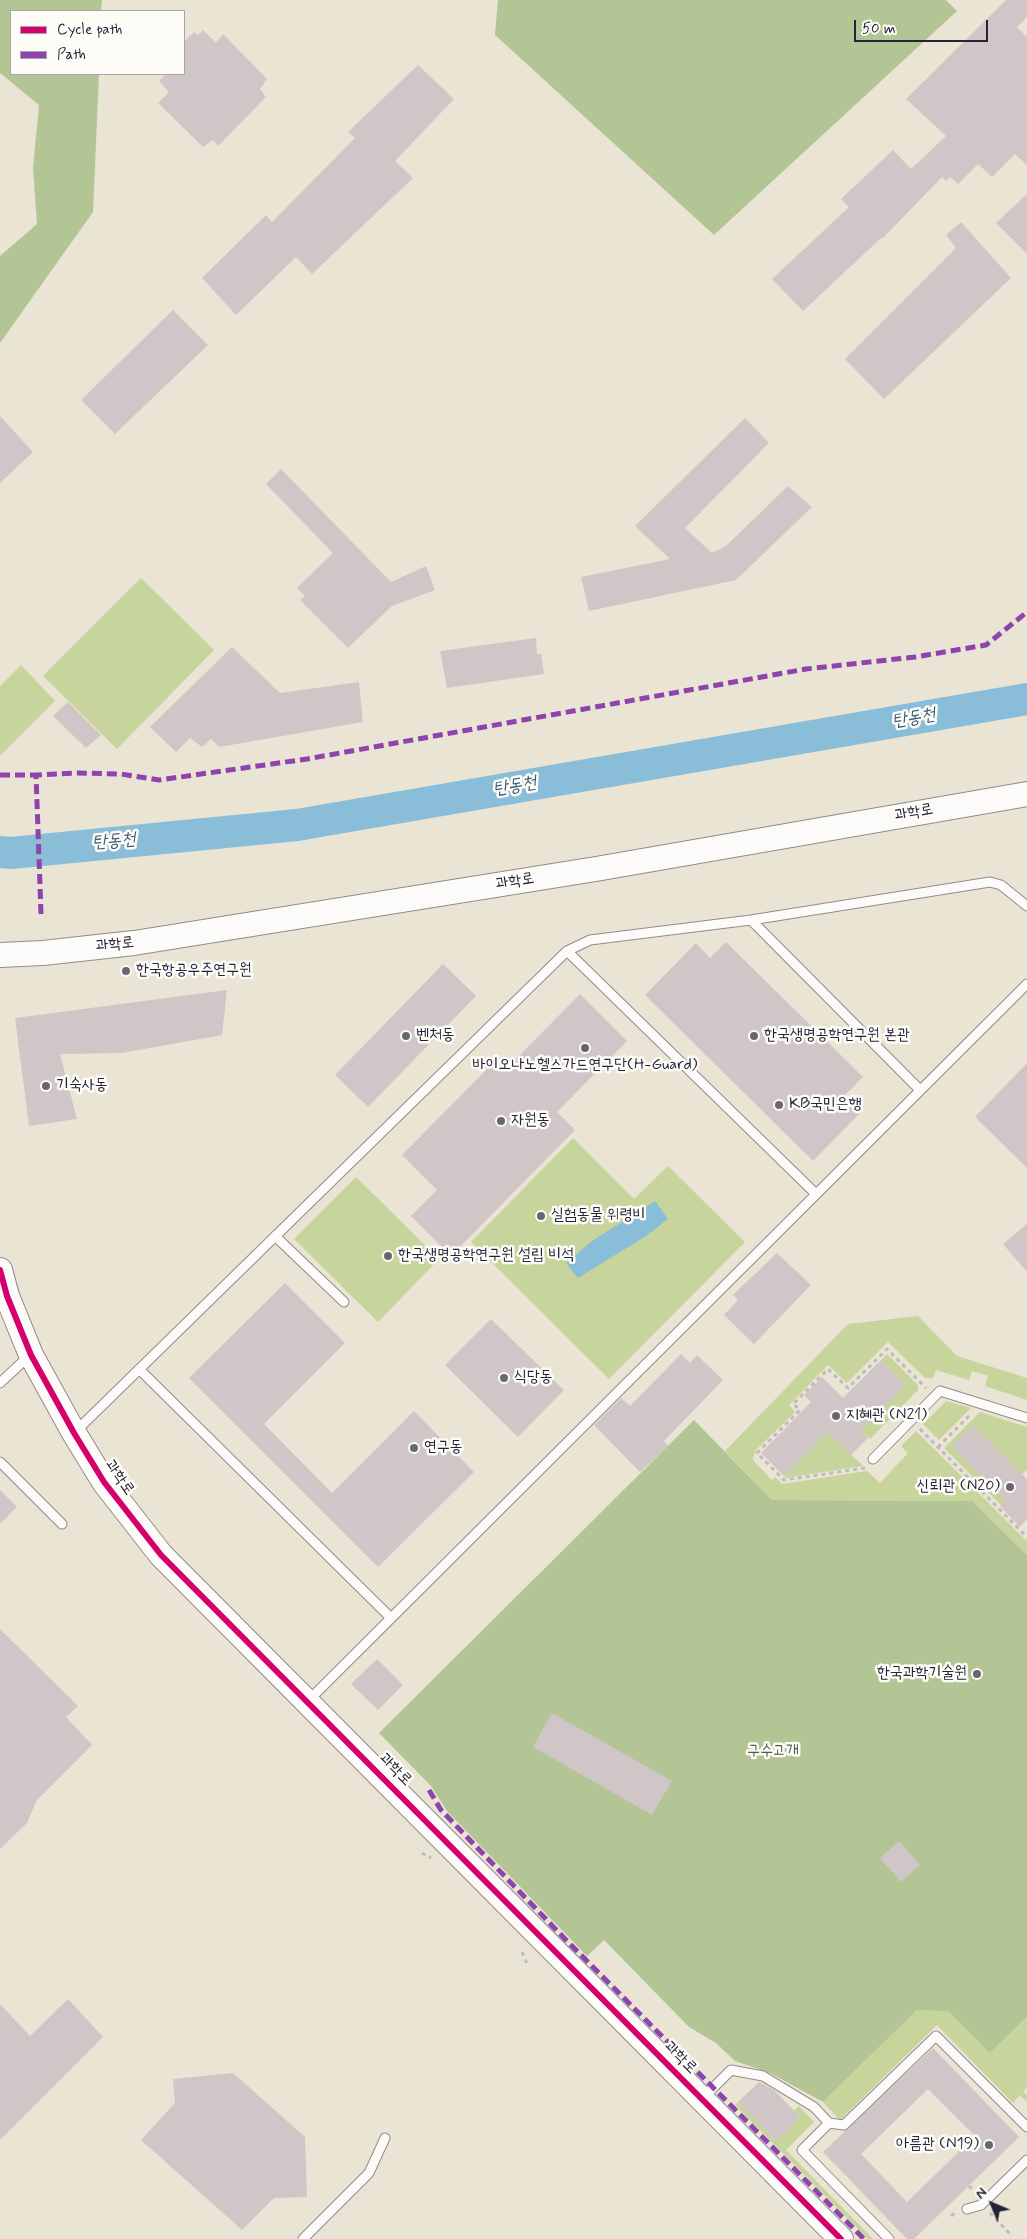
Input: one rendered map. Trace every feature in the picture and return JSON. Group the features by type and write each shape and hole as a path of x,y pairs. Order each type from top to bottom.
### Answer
{"street":[{"name":"과학로","path":"0,955 43,953 144,942 596,869 1027,794"},
{"name":"과학로","path":"0,1270 31,1354 74,1433 104,1482 161,1555 841,2239"}],"lane":[{"path":"74,1433 567,951 590,940 751,920 990,882 1001,885 1027,906"},
{"path":"751,920 920,1090"},
{"path":"567,951 816,1194"},
{"path":"308,1701 1027,984"},
{"path":"276,1236 344,1302"},
{"path":"0,1383 31,1354"},
{"path":"139,1369 391,1618"},
{"path":"873,1459 940,1391 1027,1418"},
{"path":"0,1462 62,1524"},
{"path":"702,2099 731,2070 763,2076 814,2108 829,2123 844,2125 936,2036 1027,2127"},
{"path":"829,2123 802,2150 889,2239"},
{"path":"303,2239 369,2173 385,2138"},
{"path":"967,2210 981,2205 1027,2160"}],"path":[{"path":"873,1459 865,1468 784,1480 757,1453 800,1410 793,1404 828,1369 848,1388 887,1349 934,1397"},
{"path":"938,1447 982,1403"},
{"path":"911,1420 1027,1537"},
{"path":"422,1853 432,1858"},
{"path":"522,1952 528,1966"},
{"path":"990,2214 1010,2234"}],"green space":[{"path":"0,0 102,0 101,10 10,10 10,75 99,75 93,212 0,343 0,256 37,224 33,168 39,105 0,73"},
{"path":"498,0 946,0 957,11 714,235 495,35"},
{"path":"141,578 214,650 117,749 43,676"},
{"path":"21,665 55,701 0,756 0,686"},
{"path":"573,1138 634,1199 668,1166 745,1242 609,1379 471,1242"},
{"path":"356,1177 439,1259 378,1322 294,1239"},
{"path":"918,1316 957,1356 1027,1378 1027,1400 985,1386 988,1376 972,1371 969,1380 936,1370 933,1378 925,1378 888,1342 847,1383 828,1365 789,1405 795,1412 755,1451 753,1460 772,1480 775,1477 782,1484 867,1471 880,1483 908,1453 901,1446 916,1431 1027,1541 1027,1555 972,1501 772,1500 725,1451 848,1324"},
{"path":"887,1354 918,1385 918,1390 870,1439 860,1430 906,1385 881,1360"},
{"path":"946,1401 971,1408 939,1440 923,1424"},
{"path":"980,1412 1027,1427 1027,1470 1022,1474 952,1446 1006,1500 1001,1505 944,1448"},
{"name":"구수고개","path":"694,1420 772,1500 972,1501 1027,1555 1027,2017 990,2053 948,2011 917,2010 823,2102 770,2073 735,2061 716,2043 689,2027 604,1940 587,1956 447,1811 431,1786 379,1733"},
{"path":"828,1432 863,1466 786,1478 784,1476"},
{"path":"917,2010 948,2010 990,2053 1027,2017 1027,2087 1023,2091 1027,2095 1027,2102 1020,2095 1013,2103 937,2025 840,2120 823,2102"},
{"path":"738,2102 776,2141 800,2117 794,2111 799,2106 814,2122 786,2150 873,2239 868,2239 735,2105"}],"water":[{"path":"655,1201 668,1219 646,1236 578,1278 566,1263 592,1241"}],"building":[{"path":"1006,0 1027,0 1027,17 1017,27 1027,37 1027,165 1015,154 992,177 978,164 958,184 950,177 946,181 942,177 882,239 803,311 772,279 849,207 841,199 893,150 911,169 946,136 906,99"},
{"path":"203,30 216,43 223,34 267,79 260,89 266,97 218,146 213,140 203,147 158,103 169,92 159,81 165,75 185,75 185,41 194,32 198,35"},
{"path":"418,65 454,99 395,161 413,178 312,274 296,257 236,315 202,278 266,215 272,222 355,138 348,132"},
{"path":"1027,194 1027,254 996,223"},
{"path":"961,222 1011,278 884,399 845,359 956,248 946,235"},
{"path":"173,310 208,345 115,434 81,400"},
{"path":"0,416 33,452 0,483"},
{"path":"745,418 769,443 685,528 712,553 726,546 788,486 812,507 736,580 589,611 581,577 670,559 635,526"},
{"path":"281,469 391,582 426,566 435,590 392,606 348,648 300,600 305,596 297,588 333,553 266,484"},
{"path":"536,638 537,654 541,654 544,674 447,688 440,651"},
{"path":"232,647 280,693 359,682 363,722 219,747 211,739 202,747 190,738 176,752 150,727"},
{"path":"68,702 101,735 86,748 53,716"},
{"name":"한국생명공학연구원 본관","path":"726,942 863,1077 844,1096 860,1113 813,1161 645,995 696,943 710,958"},
{"name":"벤처동","path":"443,964 476,996 368,1107 335,1075"},
{"name":"기숙사동","path":"227,990 222,1035 122,1053 60,1054 77,1119 29,1126 15,1018"},
{"name":"자원동","path":"580,994 627,1041 557,1112 575,1130 451,1256 411,1216 437,1190 402,1155 496,1060 506,1069"},
{"path":"1027,1063 1027,1168 975,1117"},
{"path":"1027,1224 1027,1272 1003,1244"},
{"path":"777,1253 811,1285 754,1344 724,1315 738,1300 733,1295"},
{"name":"연구동","path":"285,1283 345,1343 264,1424 332,1493 414,1411 474,1472 378,1567 189,1378"},
{"name":"식당동","path":"491,1319 564,1390 518,1437 445,1365"},
{"path":"681,1354 690,1363 697,1355 723,1380 664,1441 668,1446 640,1472 594,1425 621,1398 630,1406"},
{"name":"지혜관 (N21)","path":"881,1360 906,1385 860,1430 868,1438 851,1455 828,1432 784,1476 761,1453 811,1402 804,1395 822,1377 843,1398"},
{"name":"신뢰관 (N20)","path":"973,1425 1027,1479 1027,1519 1020,1527 1000,1506 1005,1499 952,1446"},
{"path":"0,1490 17,1507 0,1524"},
{"path":"0,1629 78,1706 66,1717 92,1745 37,1800 27,1823 0,1849"},
{"path":"377,1659 403,1685 378,1710 351,1684"},
{"path":"552,1713 672,1781 652,1815 533,1747"},
{"path":"899,1841 920,1865 901,1882 880,1858"},
{"path":"68,1999 103,2037 0,2140 0,2004 30,2036"},
{"name":"아름관 (N19)","path":"933,2048 1019,2137 914,2239 907,2239 823,2152","holes":["928,2089 975,2136 907,2202 861,2154"]},
{"path":"233,2073 305,2137 307,2197 274,2198 242,2230 141,2140 175,2103 173,2079"},
{"path":"759,2082 774,2090 800,2117 776,2141 738,2102"}],"waterway":[{"name":"탄동천","path":"0,852 11,853 297,825 1027,699"}],"marked path":[{"path":"41,914 36,775 75,773 121,774 159,780 307,759 806,669 915,657 986,645 1027,612"},
{"path":"0,775 36,775"},
{"path":"429,1790 441,1810 566,1940 864,2239"}],"cycle path":[{"path":"0,1270 7,1296 31,1355 74,1433 104,1482 161,1555 841,2239"}],"place":[{"name":"한국항공우주연구원","path":"126,971"},
{"name":"벤처동","path":"406,1036"},
{"name":"한국생명공학연구원 본관","path":"754,1036"},
{"name":"바이오나노헬스가드연구단(H-Guard)","path":"585,1048"},
{"name":"기숙사동","path":"46,1086"},
{"name":"KB국민은행","path":"779,1105"},
{"name":"자원동","path":"501,1121"},
{"name":"실험동물 위령비","path":"541,1216"},
{"name":"한국생명공학연구원 설립 비석","path":"388,1256"},
{"name":"식당동","path":"504,1378"},
{"name":"지혜관 (N21)","path":"836,1416"},
{"name":"연구동","path":"414,1448"},
{"name":"신뢰관 (N20)","path":"1010,1487"},
{"name":"한국과학기술원","path":"977,1674"},
{"name":"아름관 (N19)","path":"989,2145"}]}
